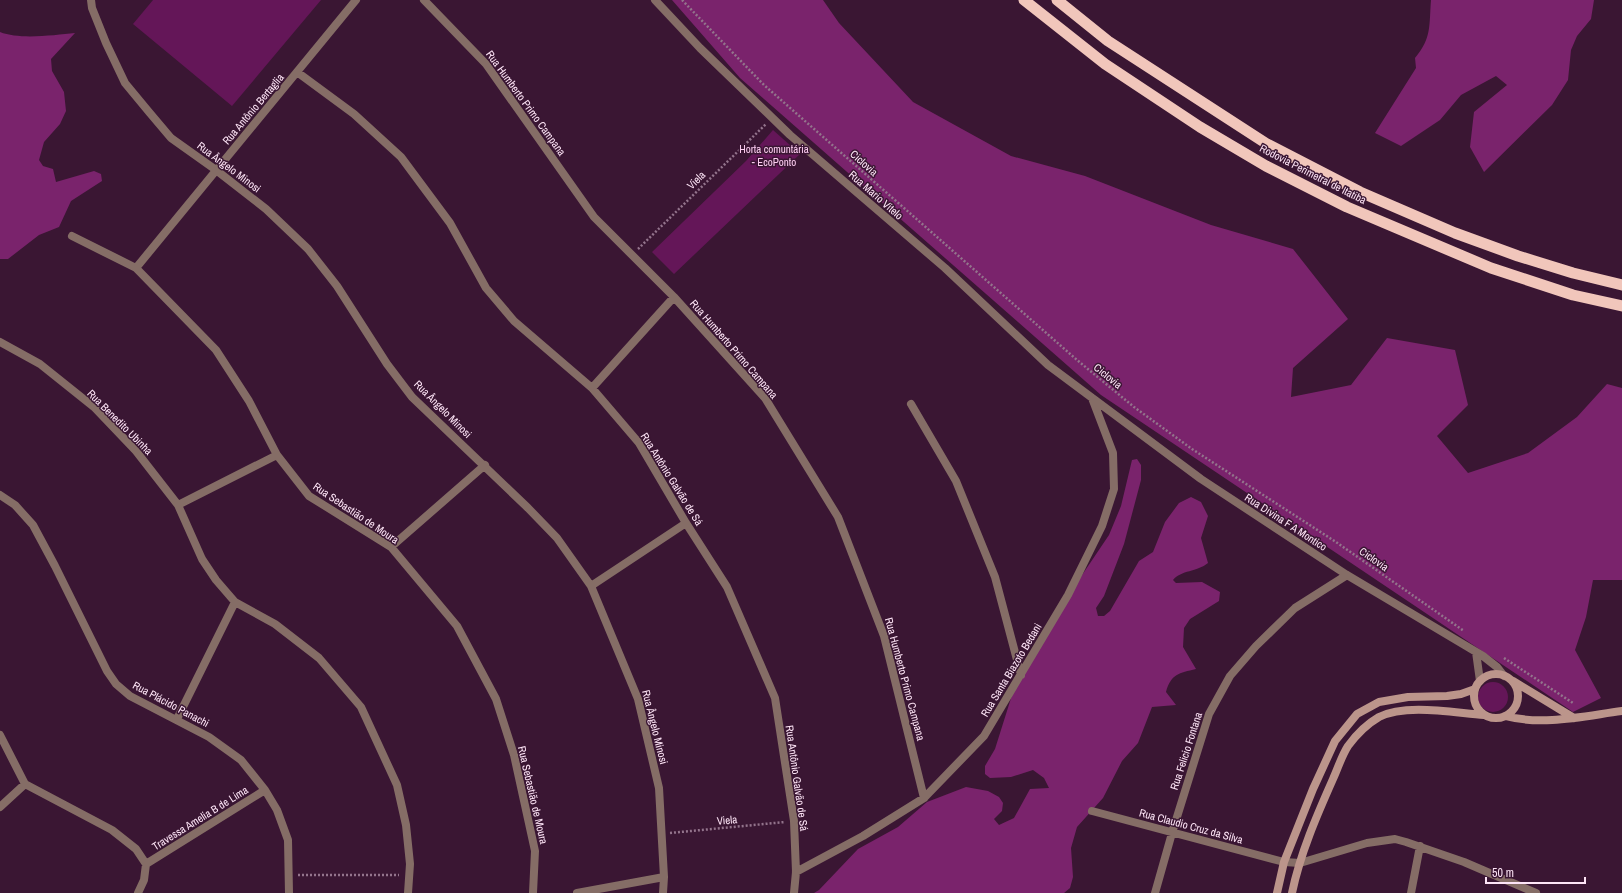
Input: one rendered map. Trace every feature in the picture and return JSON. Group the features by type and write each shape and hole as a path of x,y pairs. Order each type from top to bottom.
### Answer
{"highway":[{"name":"Rodovia Perimetral de Itatiba","path":"1024,0 1105,64 1200,127 1266,166 1348,207 1491,268 1573,295 1622,306"},
{"name":"Rodovia Perimetral de Itatiba","path":"1057,0 1108,41 1267,144 1360,192 1455,233 1518,256 1573,273 1622,285"}],"main road":[{"path":"1484,715 1475,704 1475,689 1480,681 1490,675 1497,674 1507,678 1574,718"},
{"path":"1505,716 1512,711 1518,698 1517,691 1507,678"},
{"path":"1277,893 1284,862 1313,789 1335,741 1357,714 1379,702 1408,697 1454,695 1475,689"},
{"path":"1292,893 1300,863 1322,804 1348,746 1363,728 1380,717 1404,710 1423,710 1484,715 1491,718 1505,716 1517,719 1546,720 1574,718 1622,711"}],"street":[{"name":"Rua Ângelo Minosi","path":"91,0 92,8 106,43 125,83 171,138 216,170 266,209 308,249 337,286 388,364 412,397 485,465 557,538 591,586 638,698 659,788 664,877 663,893"},
{"name":"Rua Antônio Bertaglia","path":"136,268 356,0"},
{"name":"Rua Humberto Primo Campana","path":"424,0 486,64 594,217 674,297 765,398 838,517 884,636 924,798"},
{"name":"Rua Mario Vitelo","path":"654,0 700,48 790,135 945,268 1048,365 1092,398"},
{"name":"Rua Antônio Galvão de Sá","path":"297,72 354,114 401,157 450,223 486,288 514,321 592,388 639,443 686,523 727,587 775,698 794,821 796,872 794,893"},
{"name":"Rua Sebastião de Moura","path":"72,236 136,268 216,350 249,401 277,455 308,496 391,547 457,626 496,699 514,755 535,851 534,893"},
{"path":"592,388 674,297"},
{"name":"Rua Benedito Ubinha","path":"0,342 40,364 95,408 136,451 178,505 202,559 216,580 235,602 275,624 319,658 362,708 397,785 406,825 410,864 408,893"},
{"name":"Rua Divina F A Montico","path":"1092,398 1201,479 1347,575 1490,661 1507,678"},
{"name":"Rua Santa Biazoto Bedani","path":"796,872 863,836 924,798 984,736 1068,594 1102,526 1114,489 1113,453 1092,398"},
{"path":"911,404 956,481 995,576 1021,675"},
{"path":"178,505 277,455"},
{"path":"391,547 485,465"},
{"name":"Rua Plácido Panachi","path":"0,495 15,505 33,525 104,665 116,684 130,696 210,737 241,760 265,790 277,810 288,840 290,875 289,893"},
{"path":"591,586 686,523"},
{"name":"Rua Felicio Fontana","path":"1155,893 1209,714 1230,676 1256,646 1295,608 1347,575"},
{"path":"177,719 235,602"},
{"path":"1476,652 1480,681"},
{"path":"0,735 25,784 112,830 136,849 146,864 144,880 138,893"},
{"path":"0,807 25,784"},
{"name":"Travessa Amelia B de Lima","path":"146,864 265,790"},
{"name":"Rua Claudio Cruz da Silva","path":"1092,810 1172,833 1284,862 1300,863"},
{"path":"1300,863 1343,850 1395,839 1420,846 1464,862 1536,893"},
{"path":"1411,893 1420,846"},
{"path":"577,893 664,877"}],"path":[{"name":"Ciclovia","path":"682,0 764,85 1077,360 1134,407 1192,449 1336,542 1470,635"},
{"name":"Viela","path":"632,255 772,118"},
{"path":"1501,656 1573,703"},
{"name":"Viela","path":"662,834 794,821"},
{"path":"290,875 409,875"}],"green space":[{"path":"153,0 321,0 232,106 133,24"},
{"name":"Horta comuntária - EcoPonto","path":"773,130 800,154 674,274 652,252 746,161"},
{"path":"1493,682 1504,686 1508,697 1504,708 1493,712 1482,708 1478,697 1482,686"}],"shaded area":[{"path":"672,0 823,0 839,23 913,102 1011,156 1085,176 1211,225 1293,249 1348,319 1293,368 1291,397 1351,385 1387,338 1455,350 1468,405 1437,436 1468,473 1528,453 1577,417 1607,384 1622,388 1622,580 1593,580 1586,617 1575,650 1601,698 1573,712 1101,395 740,78"},
{"path":"1431,0 1594,0 1591,19 1577,36 1571,50 1568,80 1552,105 1484,172 1470,147 1474,112 1507,85 1496,76 1461,95 1440,120 1401,146 1375,133 1416,68 1415,58 1424,44 1429,31"},
{"path":"0,32 17,36 47,36 75,33 51,59 52,71 64,92 66,111 60,124 44,142 39,160 43,166 53,169 56,182 94,171 101,174 102,181 71,201 59,227 39,235 8,259 0,259"},
{"path":"1137,459 1141,465 1141,480 1124,544 1104,596 1096,608 1098,616 1104,616 1110,611 1139,561 1153,552 1165,522 1179,503 1191,497 1201,502 1208,516 1201,538 1208,563 1199,568 1180,574 1173,580 1176,583 1202,582 1220,592 1219,601 1190,619 1184,628 1183,647 1196,669 1180,673 1170,681 1166,692 1176,705 1152,707 1138,743 1122,761 1103,798 1077,827 1071,848 1073,877 1070,888 1064,893 814,893 819,890 858,849 898,827 927,802 966,787 988,791 999,797 1003,803 1002,811 994,819 999,825 1014,818 1030,789 1049,788 1044,778 1033,770 1011,777 990,778 985,774 985,766 995,749 1012,695 1043,633 1109,535 1121,506 1132,460"}]}
